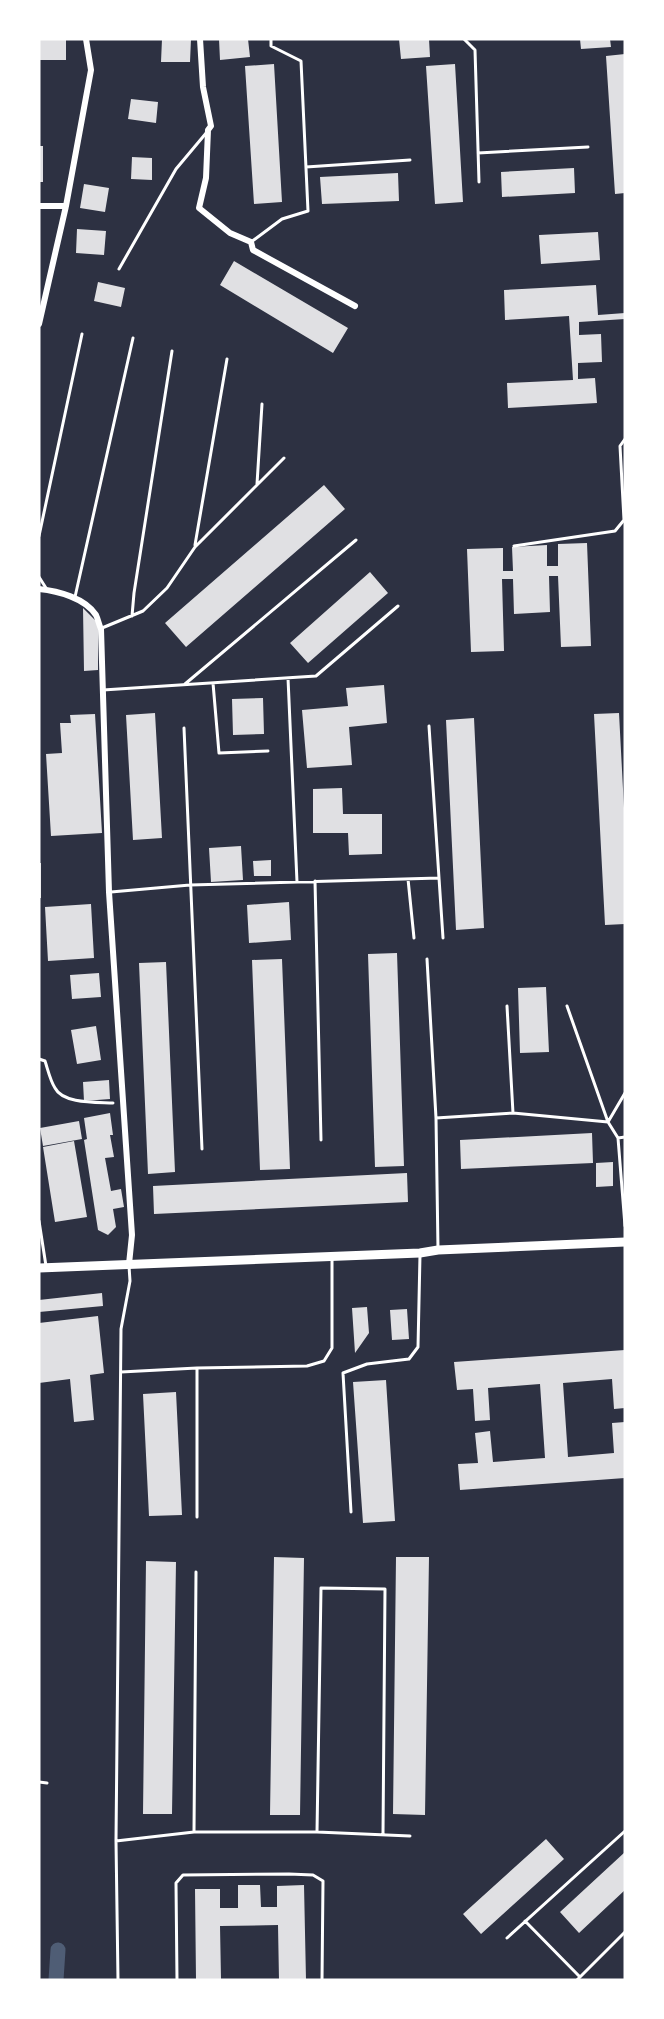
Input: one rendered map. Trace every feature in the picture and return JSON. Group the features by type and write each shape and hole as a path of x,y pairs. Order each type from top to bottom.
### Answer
{"main road":[{"path":"43,1268 420,1253 438,1250 625,1242"}],"street":[{"path":"39,324 66,206 91,70 86,39"},
{"path":"200,39 203,87 211,126 208,130 206,178 199,208 230,233 251,242 253,250 355,306"},
{"path":"39,206 66,206"},
{"path":"39,589 75,599 84,604 95,615 101,629 109,892 132,1235 129,1264"}],"lane":[{"path":"251,242 282,219 308,211 302,61 271,46 271,39"},
{"path":"464,39 475,50 479,182"},
{"path":"119,269 176,169 208,130"},
{"path":"478,153 588,147"},
{"path":"306,167 410,160"},
{"path":"39,536 82,334"},
{"path":"75,599 133,338"},
{"path":"132,616 172,351"},
{"path":"195,547 227,359"},
{"path":"257,485 262,404"},
{"path":"514,546 615,531 624,520 620,446 625,439"},
{"path":"101,629 143,611 167,588 195,547 284,458"},
{"path":"183,685 356,540"},
{"path":"39,577 47,590"},
{"path":"103,690 316,676 398,606"},
{"path":"288,678 297,882"},
{"path":"213,683 219,753 268,751"},
{"path":"429,726 443,938"},
{"path":"184,728 202,1149"},
{"path":"109,892 190,885 439,878"},
{"path":"408,879 414,938"},
{"path":"315,881 321,1140"},
{"path":"428,959 436,1118 438,1250"},
{"path":"507,1006 513,1113"},
{"path":"567,1006 608,1122 618,1138 625,1226"},
{"path":"39,1059 45,1061 59,1095 77,1101 113,1103"},
{"path":"608,1122 625,1093"},
{"path":"436,1118 513,1113 608,1122"},
{"path":"618,1138 625,1137"},
{"path":"39,1221 43,1268"},
{"path":"351,1512 343,1373 367,1364 409,1359 418,1347 420,1253"},
{"path":"121,1372 307,1366 324,1361 333,1348 332,1255"},
{"path":"118,1980 121,1329 130,1281 129,1264"},
{"path":"197,1368 198,1517"},
{"path":"194,1832 196,1572"},
{"path":"317,1832 321,1588 385,1589 383,1834"},
{"path":"39,1782 47,1783"},
{"path":"507,1938 625,1831"},
{"path":"117,1841 194,1832 317,1832 410,1836"},
{"path":"177,1980 176,1883 183,1875 289,1874 313,1875 323,1881 322,1980"},
{"path":"525,1921 579,1979 625,1932"}],"building":[{"path":"39,39 66,39 66,60 39,60"},
{"path":"162,39 191,39 190,62 161,62"},
{"path":"219,39 248,39 250,57 220,60"},
{"path":"399,39 429,39 430,57 401,59"},
{"path":"580,39 610,39 611,47 581,49"},
{"path":"625,54 625,193 615,194 606,56"},
{"path":"274,64 282,202 254,204 245,66"},
{"path":"455,64 463,202 435,204 426,66"},
{"path":"131,99 158,102 156,123 128,119"},
{"path":"39,146 43,146 43,182 39,182"},
{"path":"132,157 152,158 152,180 131,179"},
{"path":"574,168 575,193 502,197 501,172"},
{"path":"398,173 399,201 322,204 320,177"},
{"path":"84,184 109,188 105,212 80,208"},
{"path":"77,229 106,231 104,255 76,253"},
{"path":"598,232 600,260 541,264 539,235"},
{"path":"234,261 348,328 333,353 220,285"},
{"path":"98,282 125,288 121,307 94,301"},
{"path":"596,285 598,315 625,313 625,319 579,322 579,335 601,334 602,362 578,363 578,379 595,378 597,403 508,408 507,383 573,380 569,316 505,320 504,290"},
{"path":"324,485 345,509 186,647 165,623"},
{"path":"587,543 591,646 561,647 558,576 549,576 550,612 514,614 513,579 502,579 504,651 471,652 467,549 503,548 503,571 513,571 512,547 547,545 547,566 558,566 558,544"},
{"path":"370,572 388,593 308,663 290,643"},
{"path":"83,608 98,623 98,670 84,671"},
{"path":"384,685 387,723 349,727 352,765 307,768 302,710 348,706 346,688"},
{"path":"263,698 264,734 233,735 232,699"},
{"path":"155,713 162,838 133,840 126,715"},
{"path":"619,713 625,827 625,924 605,925 594,714"},
{"path":"95,714 102,833 51,836 46,754 62,753 60,723 71,723 70,715"},
{"path":"474,718 484,928 456,930 446,720"},
{"path":"342,788 343,814 382,814 382,854 349,855 348,833 313,833 313,789"},
{"path":"241,846 243,880 211,882 209,848"},
{"path":"271,860 271,876 254,876 253,861"},
{"path":"39,863 41,863 41,898 39,898"},
{"path":"289,902 291,940 249,943 247,905"},
{"path":"91,904 94,958 48,961 45,907"},
{"path":"397,953 404,1166 375,1167 368,954"},
{"path":"282,959 290,1169 260,1170 252,960"},
{"path":"166,962 175,1172 148,1174 139,963"},
{"path":"99,973 101,997 72,999 70,975"},
{"path":"546,987 549,1052 520,1053 518,988"},
{"path":"96,1026 101,1060 77,1064 71,1030"},
{"path":"109,1080 110,1099 84,1101 83,1082"},
{"path":"110,1113 113,1135 110,1135 114,1157 105,1158 111,1191 121,1189 124,1207 113,1209 116,1227 108,1235 98,1230 84,1140 87,1139 84,1118"},
{"path":"79,1121 82,1139 43,1146 40,1128"},
{"path":"592,1133 593,1163 461,1169 460,1140"},
{"path":"74,1141 87,1217 55,1222 43,1147"},
{"path":"613,1162 613,1186 596,1187 596,1163"},
{"path":"407,1173 408,1202 154,1214 153,1186"},
{"path":"102,1293 103,1306 39,1312 39,1300"},
{"path":"367,1307 369,1333 355,1353 352,1308"},
{"path":"407,1309 409,1339 392,1340 390,1310"},
{"path":"98,1316 104,1373 90,1375 94,1420 74,1422 70,1379 39,1383 39,1323"},
{"path":"625,1350 625,1408 614,1409 612,1379 563,1383 568,1457 614,1453 612,1423 625,1422 625,1478 460,1490 458,1464 478,1463 475,1433 490,1431 493,1462 545,1458 540,1384 488,1388 490,1420 475,1421 473,1389 457,1390 454,1362"},
{"path":"386,1380 395,1521 363,1523 353,1382"},
{"path":"176,1392 182,1515 149,1516 143,1394"},
{"path":"274,1557 304,1558 300,1815 270,1815"},
{"path":"396,1557 429,1557 425,1815 393,1814"},
{"path":"146,1561 176,1562 172,1814 143,1814"},
{"path":"546,1839 564,1859 481,1934 463,1914"},
{"path":"625,1852 625,1890 579,1933 560,1912"},
{"path":"238,1885 260,1885 261,1907 277,1907 277,1886 304,1885 306,1980 279,1980 278,1925 220,1926 221,1979 196,1980 195,1889 220,1889 220,1908 238,1908"}],"waterway":[{"path":"56,1980 58,1950"}]}
